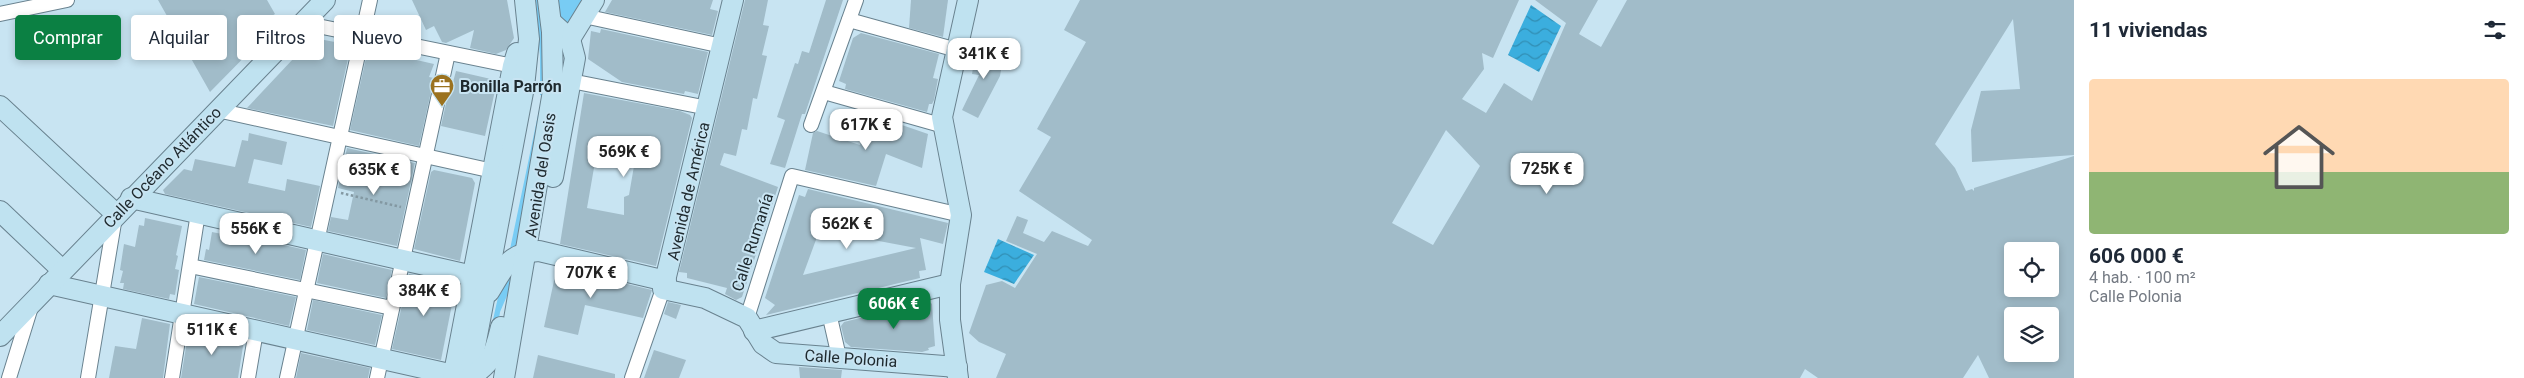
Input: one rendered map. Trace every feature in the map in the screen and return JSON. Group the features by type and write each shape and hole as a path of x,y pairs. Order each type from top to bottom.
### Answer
{"street":[{"path":"0,14 67,0"},
{"name":"Calle Océano Atlántico","path":"311,15 325,0"},
{"path":"367,15 370,0"},
{"name":"Avenida del Oasis","path":"462,377 483,302 524,87 529,39 525,0"},
{"name":"Avenida del Oasis","path":"515,378 554,91 551,22 548,0"},
{"name":"Avenida de América","path":"632,378 665,285 733,0"},
{"path":"811,124 856,0"},
{"path":"958,374 950,320 950,284 961,215 942,117 968,0"},
{"path":"551,22 570,39 589,8 722,46"},
{"path":"849,20 957,50"},
{"name":"Avenida del Oasis","path":"462,377 473,276 513,66 528,23"},
{"name":"Avenida del Oasis","path":"504,378 518,300 533,251 571,81 575,58 570,39"},
{"path":"421,47 513,66"},
{"path":"379,368 448,53"},
{"name":"Calle Océano Atlántico","path":"0,336 131,198 266,60"},
{"path":"287,378 358,60"},
{"path":"554,91 571,81 708,108"},
{"path":"824,92 944,126"},
{"path":"0,106 116,214 88,378"},
{"path":"217,110 425,158 493,171"},
{"name":"Calle Rumanía","path":"750,324 792,176 961,215"},
{"path":"131,198 473,276"},
{"path":"0,210 55,277 103,297 296,340 379,368 462,377 488,366 496,350 504,316 518,300"},
{"path":"172,378 198,213"},
{"path":"483,302 509,260 533,251 665,285 705,298 750,324 829,313 950,284"},
{"path":"190,266 392,308"},
{"path":"9,378 32,302"},
{"path":"829,313 839,357"},
{"name":"Calle Polonia","path":"750,324 763,344 776,352 839,357 958,374"},
{"path":"248,378 256,331"}],"path":[{"path":"329,190 413,210"}],"shaded area":[{"path":"536,0 541,0 546,96 540,95 540,56"},
{"path":"554,0 583,1 568,25 556,13"},
{"path":"539,110 545,111 517,250 509,254"},
{"path":"516,263 512,284 500,312 495,347 483,364 503,275"}],"water":[{"path":"1531,5 1561,26 1539,72 1508,55"},
{"path":"998,239 1034,255 1014,284 984,272"}],"building":[{"path":"158,0 267,0 275,14 237,15 237,60 242,60 210,92 192,60 227,60 227,15 166,15"},
{"path":"412,0 507,0 514,38 506,50 496,54 470,48 474,30 446,43 442,42 434,26 426,30 421,15 419,15"},
{"path":"612,0 713,0 710,9 718,11 712,35 605,12"},
{"path":"745,0 768,0 763,25 769,26 762,55 767,56 757,99 753,98 747,130 742,129 736,156 724,153 720,165 778,187 742,297 736,300 725,294 727,288 687,278 687,273 679,272"},
{"path":"826,0 843,0 805,114 802,114 785,168 770,164 785,120 777,117 795,63 798,64 802,51 809,53"},
{"path":"911,0 948,0 943,37 909,28"},
{"path":"1080,0 1519,0 1493,58 1482,53 1484,69 1462,99 1486,113 1504,83 1532,101 1566,23 1535,0 1598,0 1579,34 1601,47 1627,0 2074,0 2074,155 1972,162 1971,130 1981,91 2020,89 2013,19 1935,144 1955,168 1966,191 1972,189 1974,191 1974,188 2074,156 2074,378 1989,378 1978,355 1963,378 1818,378 1805,369 1800,378 996,378 1006,354 979,342 969,333 986,285 1002,281 1015,288 1037,254 1006,241 1017,216 1028,220 1023,233 1044,242 1052,231 1088,246 1092,240 1019,191 1051,137 1037,129 1086,42 1064,30","holes":["1446,130 1480,166 1433,245 1392,223"]},
{"path":"601,29 708,52 698,94 685,91 684,94 622,82 588,59 591,31 600,33"},
{"path":"861,33 939,54 933,78 938,79 934,100 932,104 929,104 927,112 845,89 846,84 839,81 853,38"},
{"path":"324,40 334,42 334,60 348,60 333,126 247,108 292,60 324,60"},
{"path":"976,49 1004,53 1000,76 978,118 962,110 979,75 972,74"},
{"path":"366,60 416,60 434,64 429,77 434,78 419,146 350,130"},
{"path":"456,71 491,79 496,86 485,136 441,126 451,81 453,82"},
{"path":"584,93 680,111 690,115 692,118 656,266 560,244","holes":["599,139 639,147 631,162 634,166 629,195 624,197 624,215 587,208"]},
{"path":"870,114 928,134 922,168 886,154 876,186 805,170 813,133 817,131 860,145"},
{"path":"249,133 287,142 282,165 254,159 248,183 285,191 287,179 320,186 311,227 165,194 163,190 184,169 192,171 195,159 235,167 242,140 248,141"},
{"path":"347,148 415,163 397,246 328,231 331,217 348,220 354,192 338,188"},
{"path":"434,170 472,178 475,183 460,261 414,249 431,172"},
{"path":"808,189 948,223 943,244 920,238 926,270 919,271 920,278 766,315 775,305 765,298 796,204 799,195 805,197","holes":["824,218 849,224 847,235 916,248 803,275"]},
{"path":"145,218 182,226 176,255 178,256 175,269 179,270 175,295 170,294 169,299 123,289 124,283 120,283 123,271 120,270 124,244 135,247 139,225 144,226"},
{"path":"212,232 247,239 248,237 306,250 300,280 204,260 206,249 209,250"},
{"path":"323,254 392,270 386,298 317,283"},
{"path":"557,267 652,290 643,318 585,305 578,335 544,327"},
{"path":"409,274 456,284 441,360 392,349"},
{"path":"199,277 296,297 289,326 194,304"},
{"path":"313,300 382,315 375,345 307,330"},
{"path":"929,301 932,304 935,346 928,348 929,350 922,352 851,347 845,342 841,326 844,322"},
{"path":"668,302 681,305 676,319 664,314"},
{"path":"142,318 170,324 163,378 109,378 115,346 136,349"},
{"path":"189,328 244,340 238,378 181,378"},
{"path":"654,350 686,360 679,378 644,378"},
{"path":"301,353 370,368 368,378 296,378"},
{"path":"538,355 615,374 615,378 533,378"},
{"path":"799,367 842,370 841,378 800,378"}],"place":[{"name":"Bonilla Parrón","path":"442,107"}]}
